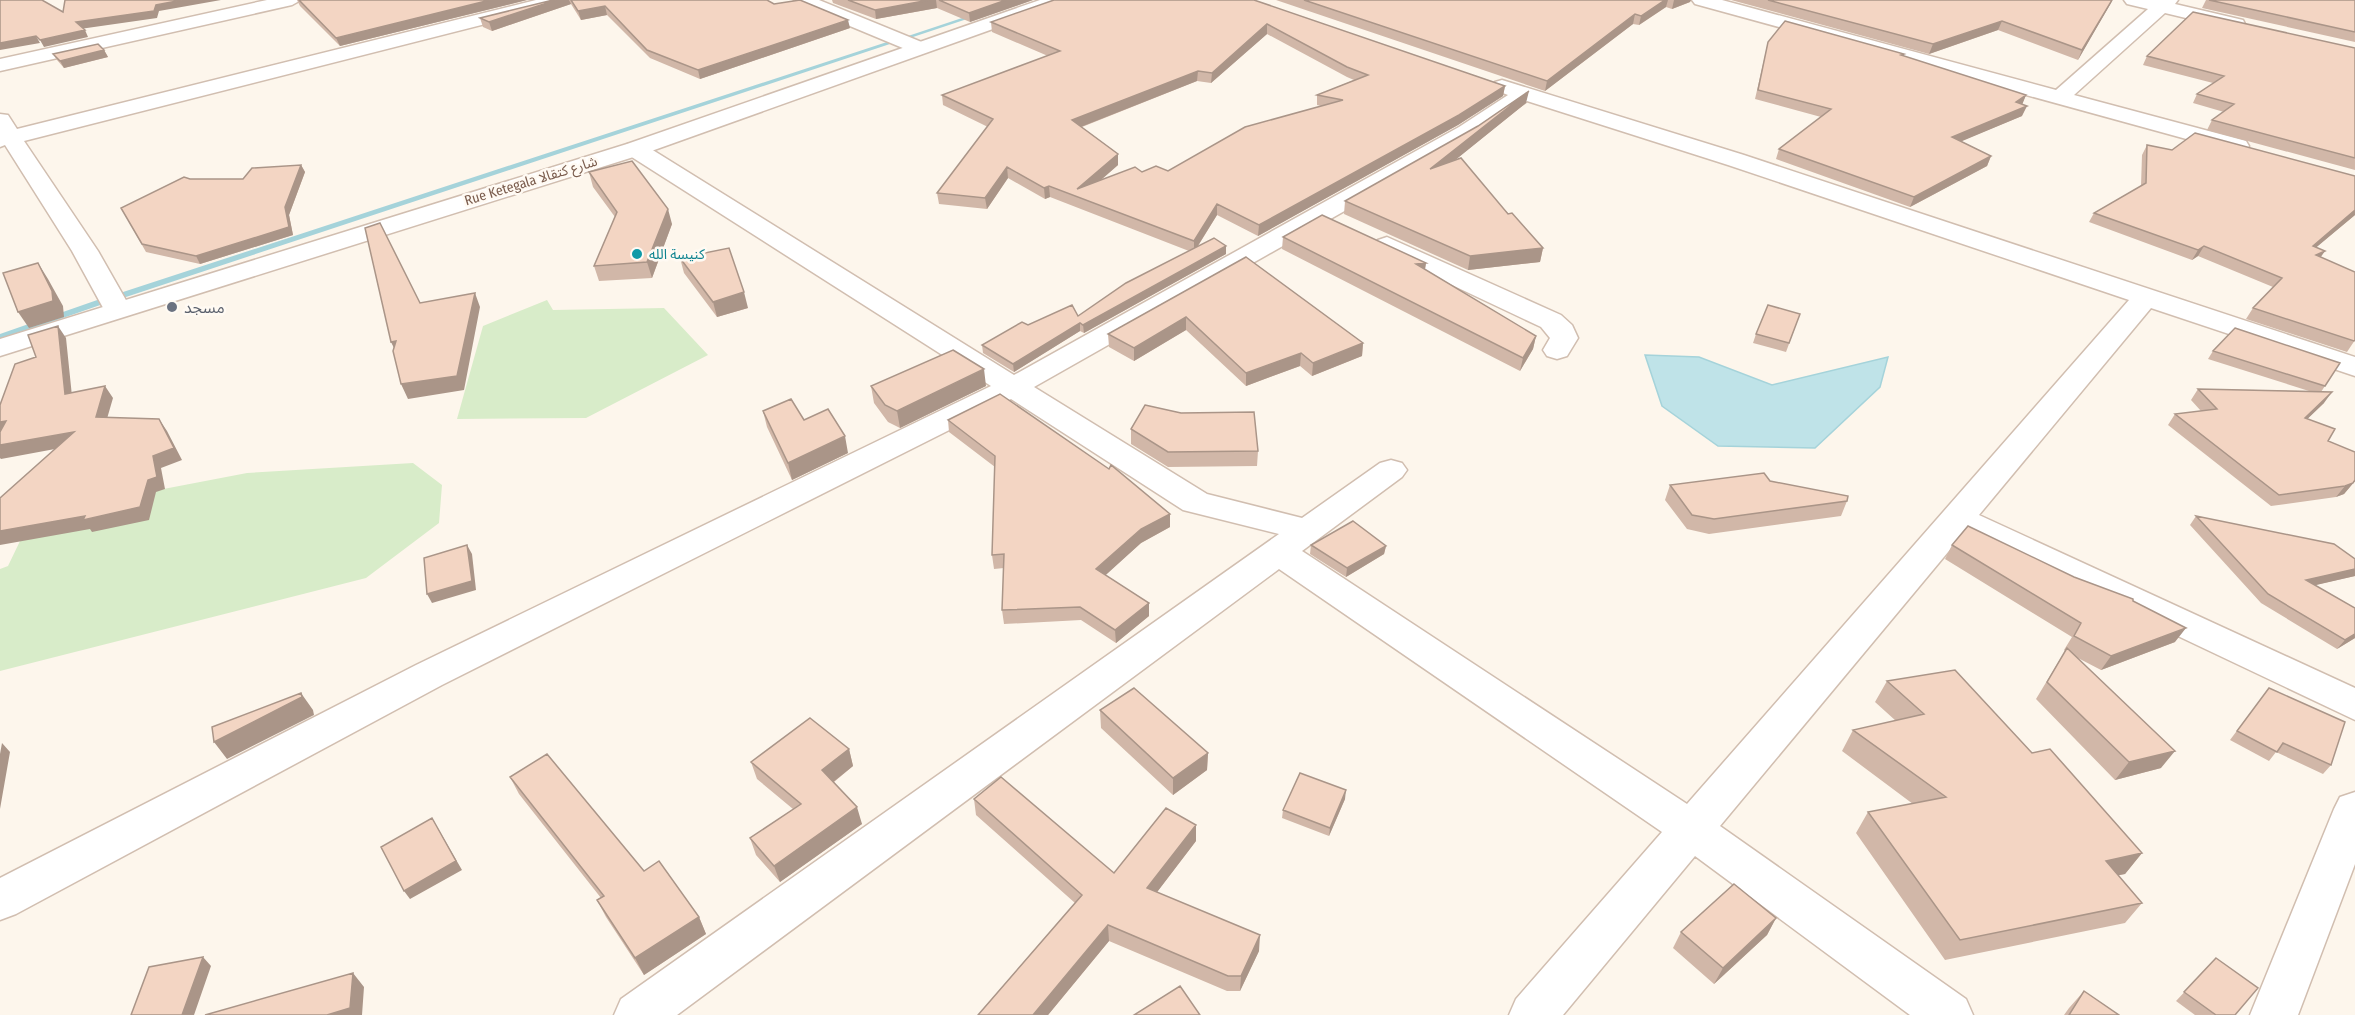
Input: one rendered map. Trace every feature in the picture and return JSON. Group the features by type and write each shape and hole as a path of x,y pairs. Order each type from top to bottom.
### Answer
{"street":[{"path":"0,65 292,0"},
{"path":"117,309 85,251 3,132 558,0"},
{"path":"803,0 917,47"},
{"name":"Rue Ketegala شارع كتقالا","path":"0,348 117,309 635,149 917,47 1057,0"},
{"path":"2133,0 2166,3 2253,27"},
{"path":"1708,1 2253,150"},
{"path":"2060,97 2166,3"},
{"path":"1478,78 1736,160 2355,367"},
{"path":"0,900 429,675 1013,387 1483,123 1523,93"},
{"path":"635,149 1195,502 1234,515 1282,522 1290,541 1949,1015"},
{"path":"1320,214 1551,321 1562,331 1564,338 1557,350"},
{"path":"1533,1015 2146,297"},
{"path":"649,1012 1290,541 1391,470"},
{"path":"1958,518 2355,705"},
{"path":"2274,1015 2355,809"}],"green space":[{"path":"547,300 553,310 664,308 708,355 586,418 457,419 483,326"},
{"path":"413,463 442,485 439,523 366,578 0,671 0,569 8,566 33,514 247,473"}],"water":[{"path":"1645,355 1699,357 1772,385 1888,357 1880,387 1815,448 1718,446 1662,406"}],"building":[{"path":"0,0 42,0 63,12 65,0 182,0 156,5 154,11 76,22 85,30 40,40 36,36 0,43"},
{"path":"299,0 490,0 336,38"},
{"path":"556,0 489,22 480,18"},
{"path":"571,0 767,0 774,4 800,0 848,20 698,70 647,50 605,6 578,11"},
{"path":"848,0 929,0 875,10"},
{"path":"939,0 1006,0 969,13"},
{"path":"1054,0 1254,0 1505,86 1459,115 1259,225 1217,204 1194,241 1049,186 1044,188 1007,167 985,198 937,193 993,119 942,95 1060,51 991,22","holes":["1267,24 1347,67 1368,75 1317,95 1343,100 1245,127 1168,171 1156,166 1142,172 1135,167 1077,189 1118,154 1072,120 1198,71 1212,73"]},
{"path":"1304,0 1665,0 1641,16 1635,14 1547,81"},
{"path":"1768,0 2112,0 2082,50 2002,21 1933,44"},
{"path":"2209,0 2355,0 2355,32"},
{"path":"2193,12 2355,48 2355,158 2212,120 2234,104 2197,94 2224,76 2147,56"},
{"path":"1785,21 1904,54 1901,55 2026,95 2016,102 2027,106 1952,137 1991,156 1914,197 1779,149 1831,109 1758,90 1768,42"},
{"path":"98,44 104,50 60,61 53,54"},
{"path":"1529,91 1430,169 1461,158 1508,214 1512,213 1543,248 1470,256 1345,201 1478,126"},
{"path":"2195,133 2355,176 2355,210 2313,246 2325,251 2316,255 2355,272 2354,341 2253,308 2282,278 2204,246 2198,250 2094,213 2146,183 2147,145 2172,150"},
{"path":"632,161 668,209 647,262 594,266 617,212 589,172"},
{"path":"301,165 285,207 289,227 196,256 142,244 121,208 184,177 243,179 252,168"},
{"path":"1322,215 1426,263 1416,264 1536,336 1523,358 1283,237"},
{"path":"380,223 420,303 475,293 457,376 401,384 393,351 396,341 391,342 365,228"},
{"path":"1214,238 1226,246 1083,325 1080,323 1013,364 982,345 1022,322 1028,325 1072,305 1078,316 1126,283"},
{"path":"729,248 744,292 713,302 680,258"},
{"path":"1246,257 1363,343 1313,363 1301,353 1246,373 1186,317 1134,348 1108,334"},
{"path":"38,263 52,291 53,301 18,312 3,273"},
{"path":"1768,305 1800,314 1789,343 1756,334"},
{"path":"58,326 65,394 105,386 96,417 159,419 174,448 153,456 157,477 148,480 140,507 83,520 85,516 0,531 0,498 74,432 0,445 0,432 6,421 0,422 0,405 15,364 36,357 28,335"},
{"path":"2235,328 2340,363 2325,386 2213,351"},
{"path":"953,350 984,369 897,411 885,405 871,386"},
{"path":"2198,389 2332,392 2305,418 2335,429 2328,441 2355,452 2355,480 2345,486 2279,495 2175,414 2217,409"},
{"path":"1000,394 1109,469 1111,465 1170,514 1141,529 1096,569 1149,603 1115,630 1080,607 1002,610 1004,554 992,555 995,456 948,420"},
{"path":"791,399 804,420 828,409 845,436 788,463 763,411"},
{"path":"1145,405 1181,413 1254,412 1258,451 1168,452 1131,429"},
{"path":"1764,473 1770,481 1848,496 1847,501 1714,519 1692,515 1670,485"},
{"path":"2196,516 2334,544 2355,559 2355,569 2306,580 2355,608 2355,634 2345,640 2268,594"},
{"path":"1353,521 1386,546 1347,568 1311,545"},
{"path":"1968,526 2074,577 2133,599 2186,628 2111,656 2074,636 2081,623 1952,545"},
{"path":"467,545 472,581 427,594 424,558"},
{"path":"2067,648 2175,751 2129,762 2047,682"},
{"path":"1955,670 2032,753 2050,749 2142,853 2106,861 2142,903 1960,940 1868,812 1946,797 1853,730 1924,714 1887,681"},
{"path":"1134,688 1208,753 1173,778 1100,710"},
{"path":"2269,688 2345,722 2331,765 2283,743 2277,752 2237,731"},
{"path":"301,693 302,697 214,742 212,727"},
{"path":"810,718 849,749 822,770 857,807 774,866 750,838 801,804 751,762"},
{"path":"547,754 644,871 659,861 699,917 635,958 597,900 604,896 510,777"},
{"path":"1300,773 1346,790 1330,828 1283,810"},
{"path":"1001,777 1114,873 1166,808 1196,825 1147,888 1260,935 1241,976 1228,976 1108,925 1033,1015 978,1015 1082,895 974,799"},
{"path":"432,818 456,861 404,891 381,847"},
{"path":"1734,884 1776,918 1723,968 1681,932"},
{"path":"203,957 182,1015 131,1015 149,967"},
{"path":"2216,958 2258,988 2235,1015 2216,1015 2184,992"},
{"path":"353,973 350,1008 327,1015 205,1015"},
{"path":"1180,986 1200,1015 1134,1015"},
{"path":"2084,991 2119,1015 2069,1015"}],"waterway":[{"path":"905,38 979,14"},
{"path":"123,295 892,42"},
{"path":"0,337 103,301"}],"place":[{"name":"كنيسة الله","path":"637,254"},
{"name":"مسجد","path":"172,307"}]}
